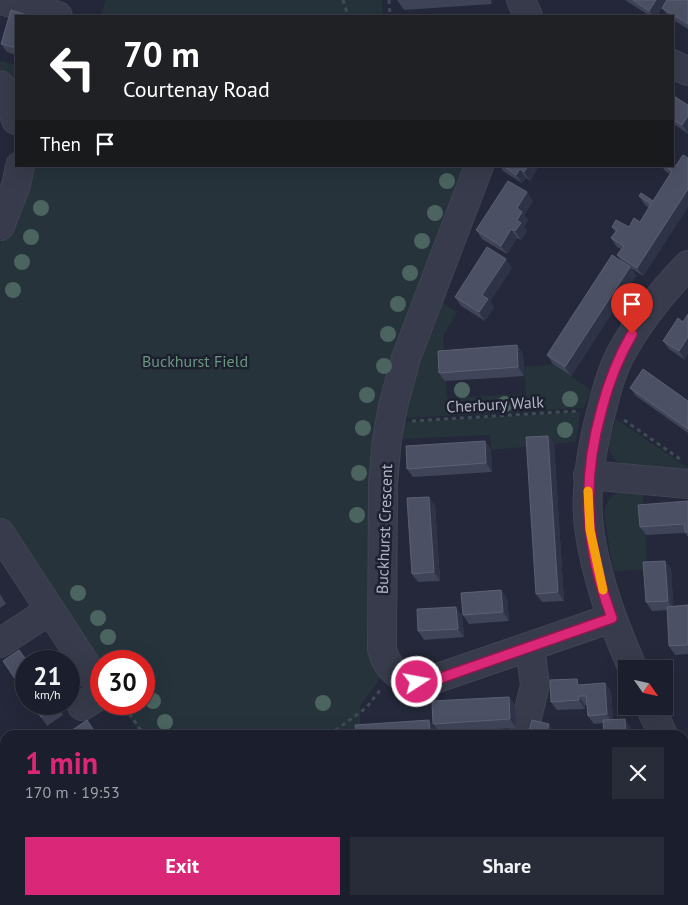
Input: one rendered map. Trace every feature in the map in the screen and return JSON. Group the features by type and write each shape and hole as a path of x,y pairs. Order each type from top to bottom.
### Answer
{"street":[{"path":"0,0 54,15"},
{"path":"520,0 528,15"},
{"path":"674,65 688,71"},
{"path":"0,85 10,102 15,117"},
{"path":"0,226 16,185 20,167"},
{"name":"Buckhurst Crescent","path":"392,669 384,660 382,649 383,491 390,422 396,391 406,358 479,167"},
{"path":"629,660 602,587 590,530 587,499 588,475 595,431 616,363 632,334 661,295 688,265"},
{"path":"588,475 687,474"},
{"path":"0,533 50,610 90,680"},
{"path":"0,643 50,610"},
{"path":"392,669 410,681 429,681 612,618"},
{"path":"524,730 535,685 530,647"},
{"path":"654,715 661,730"}],"path":[{"path":"343,0 348,15"},
{"path":"389,0 390,15"},
{"path":"602,408 687,474"},
{"name":"Cherbury Walk","path":"390,422 602,408"},
{"path":"336,730 366,708 392,669"},
{"path":"130,715 141,730"}],"green space":[{"path":"106,0 382,0 383,15 100,15"},
{"path":"0,62 15,65 15,96 0,69"},
{"name":"Buckhurst Field","path":"26,167 472,167 397,364 383,675 360,706 360,730 138,730 127,715 155,715 155,650 90,650 90,657 0,518 0,245"},
{"path":"440,301 457,312 443,336 447,398 526,394 524,367 553,364 591,390 584,408 406,418 406,408 413,378"},
{"path":"580,412 576,442 491,450 490,435 401,439 404,422"},
{"path":"616,419 688,468 688,476 624,466 614,459 609,450 609,442"},
{"path":"623,491 643,491 647,570 613,571 604,513 610,499 615,494"}],"building":[{"path":"633,0 656,0 649,11"},
{"path":"667,0 688,0 688,24 674,15 662,8"},
{"path":"11,10 27,15 15,15 15,48 1,44"},
{"path":"674,96 688,105 688,116 682,125 674,120"},
{"path":"683,155 688,158 688,189 637,268 617,255 624,246 611,238 617,230 612,227 616,220 629,227 634,218 640,222 651,204 639,196 641,193 653,201 672,171 666,167 675,167"},
{"path":"504,167 527,167 524,172 520,169 516,175"},
{"path":"508,181 527,192 517,208 522,212 517,220 521,223 515,231 511,229 501,246 476,230"},
{"path":"487,247 506,259 482,295 488,299 479,312 455,297"},
{"path":"612,255 630,267 565,367 547,355"},
{"path":"688,314 688,337 679,351 663,341 678,318 683,322"},
{"path":"517,345 518,367 439,373 438,351"},
{"path":"643,369 688,401 688,429 630,388"},
{"path":"548,436 558,592 536,594 526,437"},
{"path":"485,441 486,463 407,469 406,446"},
{"path":"429,497 434,572 412,574 407,498"},
{"path":"688,501 688,532 685,532 684,524 640,527 638,505"},
{"path":"665,561 668,601 646,602 643,562"},
{"path":"501,590 503,612 463,615 461,593"},
{"path":"688,605 688,645 669,646 667,607"},
{"path":"456,607 458,629 418,631 417,609"},
{"path":"15,653 15,679 3,661"},
{"path":"577,679 578,685 605,683 607,714 588,716 586,696 579,696 579,700 551,702 550,680"},
{"path":"509,697 510,719 433,724 432,701"},
{"path":"625,719 626,730 604,730 603,720"},
{"path":"87,720 94,730 72,730"},
{"path":"429,720 430,730 356,730 355,725"},
{"path":"532,720 549,724 547,730 529,730"}],"slow traffic":[{"path":"588,491 590,530 603,590"}],"route":[{"path":"417,682 435,680 612,618 602,587 590,530 588,475 595,431 605,396 616,363 632,334"}]}
